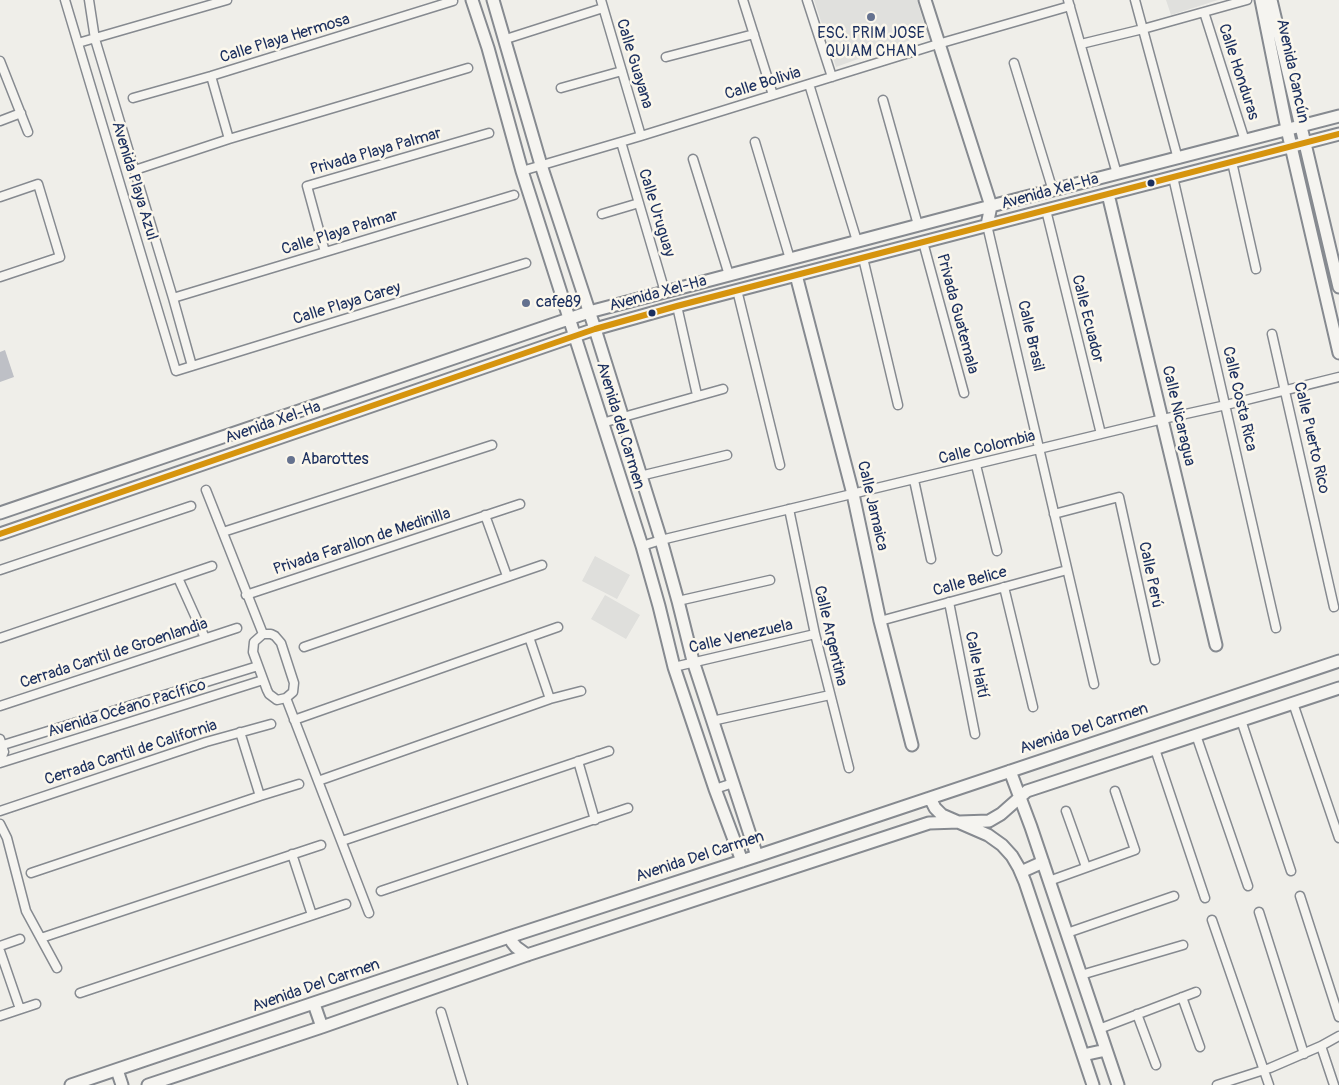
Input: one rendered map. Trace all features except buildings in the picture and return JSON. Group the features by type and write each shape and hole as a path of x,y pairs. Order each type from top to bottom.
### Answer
{"street":[{"name":"Avenida Playa Azul","path":"65,0 176,371"},
{"name":"Avenida Playa Azul","path":"88,0 95,39 192,366"},
{"path":"78,43 227,0"},
{"name":"Avenida del Carmen","path":"472,0 522,171 642,546 674,667 714,789 742,861"},
{"name":"Avenida del Carmen","path":"493,0 506,39 541,165 661,540 693,661 757,856"},
{"path":"743,0 773,95"},
{"path":"807,0 832,77"},
{"path":"925,0 991,206"},
{"path":"1135,0 1178,159"},
{"path":"1080,44 1143,29 1247,0"},
{"name":"Avenida Cancún","path":"1260,0 1287,130 1339,353"},
{"name":"Avenida Cancún","path":"1271,0 1338,281"},
{"name":"Calle Playa Hermosa","path":"133,98 211,76 453,1"},
{"path":"1069,3 1117,174"},
{"name":"Calle Bolivia","path":"522,171 642,136 1069,3"},
{"path":"506,39 602,4"},
{"name":"Calle Guayana","path":"602,4 642,136"},
{"name":"Calle Honduras","path":"1204,12 1245,140"},
{"path":"666,57 754,34"},
{"path":"0,61 28,132"},
{"path":"1014,63 1053,190"},
{"path":"134,170 229,139 468,68"},
{"path":"561,88 622,71"},
{"name":"Calle Playa Hermosa","path":"211,76 229,139"},
{"path":"809,84 857,241"},
{"path":"883,100 918,225"},
{"path":"0,121 21,113"},
{"name":"Avenida Xel-Ha","path":"0,513 589,312 1339,116"},
{"name":"Privada Playa Palmar","path":"325,252 307,186 489,133"},
{"name":"Avenida Xel-Ha","path":"0,534 595,329 737,290 1339,134"},
{"name":"Calle Uruguay","path":"621,142 665,292"},
{"path":"755,142 790,259"},
{"path":"694,159 729,275"},
{"path":"1232,162 1256,269"},
{"name":"Calle Costa Rica","path":"1173,177 1276,628"},
{"path":"0,197 38,184 60,257 0,277"},
{"name":"Calle Nicaragua","path":"1108,194 1216,645"},
{"name":"Calle Playa Palmar","path":"173,298 514,195"},
{"path":"602,214 639,204"},
{"name":"Calle Brasil","path":"991,206 987,225 1094,684"},
{"name":"Calle Ecuador","path":"1046,210 1101,434"},
{"name":"Privada Guatemala","path":"923,242 964,393"},
{"path":"863,258 898,405"},
{"name":"Calle Playa Carey","path":"176,371 526,263"},
{"name":"Calle Jamaica","path":"796,275 854,494 880,621 912,745"},
{"path":"1322,278 1338,281"},
{"path":"737,290 780,465"},
{"path":"677,306 697,395"},
{"name":"Calle Puerto Rico","path":"1272,334 1334,607"},
{"name":"Calle Colombia","path":"642,546 1163,419 1226,406 1339,377"},
{"path":"602,423 723,389"},
{"path":"222,532 492,445"},
{"path":"640,476 727,455"},
{"path":"976,465 997,551"},
{"path":"914,480 931,559"},
{"path":"206,490 263,634"},
{"name":"Calle Perú","path":"1054,514 1119,497 1155,660"},
{"name":"Privada Farallon de Medinilla","path":"246,594 520,504"},
{"path":"0,570 192,506"},
{"name":"Calle Argentina","path":"789,509 815,634 848,768"},
{"path":"485,515 507,576"},
{"path":"0,638 212,566"},
{"path":"304,646 507,576 542,566"},
{"name":"Calle Belice","path":"880,621 1067,570"},
{"path":"178,578 205,638"},
{"path":"678,601 770,580"},
{"path":"1004,587 1033,707"},
{"name":"Calle Haití","path":"949,602 975,734"},
{"path":"294,720 558,627"},
{"name":"Cerrada Cantil de Groenlandia","path":"0,706 237,628"},
{"path":"263,634 275,636 281,643 294,683 293,692 286,698 277,700 266,690 253,647 257,638 263,634"},
{"name":"Calle Venezuela","path":"674,667 693,661 815,634"},
{"path":"529,637 550,699"},
{"name":"Avenida Del Carmen","path":"71,1085 1339,661"},
{"name":"Avenida Océano Pacífico","path":"1,742 258,666"},
{"name":"Avenida Océano Pacífico","path":"0,762 263,680"},
{"path":"148,1085 322,1027 527,955 929,823 989,821 1027,791 1339,688"},
{"path":"318,781 580,690"},
{"path":"712,721 830,695"},
{"path":"286,698 369,913"},
{"path":"1294,703 1339,838"},
{"path":"1241,720 1291,870"},
{"name":"Cerrada Cantil de California","path":"0,811 206,742 270,724"},
{"path":"240,732 260,796"},
{"path":"1196,735 1248,886"},
{"path":"0,762 4,752 1,742"},
{"path":"1154,749 1205,898"},
{"path":"342,841 609,751"},
{"path":"578,761 595,820"},
{"path":"1010,771 1031,826 1118,1085"},
{"path":"714,789 733,783"},
{"path":"31,872 299,784"},
{"path":"1049,881 1135,850 1115,791"},
{"path":"930,798 935,808 942,815 988,835 1012,856 1021,872 1093,1085"},
{"path":"381,891 628,808"},
{"path":"1066,811 1086,867"},
{"path":"0,824 7,838 26,911 57,968"},
{"path":"41,938 321,844"},
{"path":"292,854 312,914"},
{"path":"1021,872 1043,862"},
{"path":"1067,933 1174,896"},
{"path":"1300,896 1339,1017"},
{"path":"80,993 346,904"},
{"path":"1258,912 1304,1054"},
{"path":"1212,920 1269,1085"},
{"path":"512,936 512,942 527,955"},
{"path":"0,946 20,939"},
{"path":"1081,975 1183,945"},
{"path":"0,951 20,1008"},
{"path":"1099,1028 1196,992"},
{"path":"1182,997 1200,1047"},
{"path":"0,1016 36,1004"},
{"path":"314,1004 322,1027"},
{"path":"441,1012 463,1085"},
{"path":"1137,1014 1156,1065"},
{"path":"1217,1085 1264,1070 1304,1054 1339,1036"},
{"path":"1321,1046 1334,1085"},
{"path":"1083,1055 1106,1050"},
{"path":"117,1070 122,1085"}],"shaded area":[{"name":"ESC. PRIM JOSE QUIAM CHAN","path":"814,0 917,0 927,34 836,67"},
{"path":"1166,0 1218,0 1171,15"},
{"path":"5,350 14,377 0,382 0,352"},
{"path":"595,556 630,575 617,599 582,581"},
{"path":"605,595 640,615 626,639 591,619"}],"transit line":[{"path":"0,534 595,329 1339,134"}],"place":[{"name":"ESC. PRIM JOSE QUIAM CHAN","path":"871,17"},
{"name":"cafe89","path":"526,303"},
{"name":"Abarottes","path":"291,460"}]}
